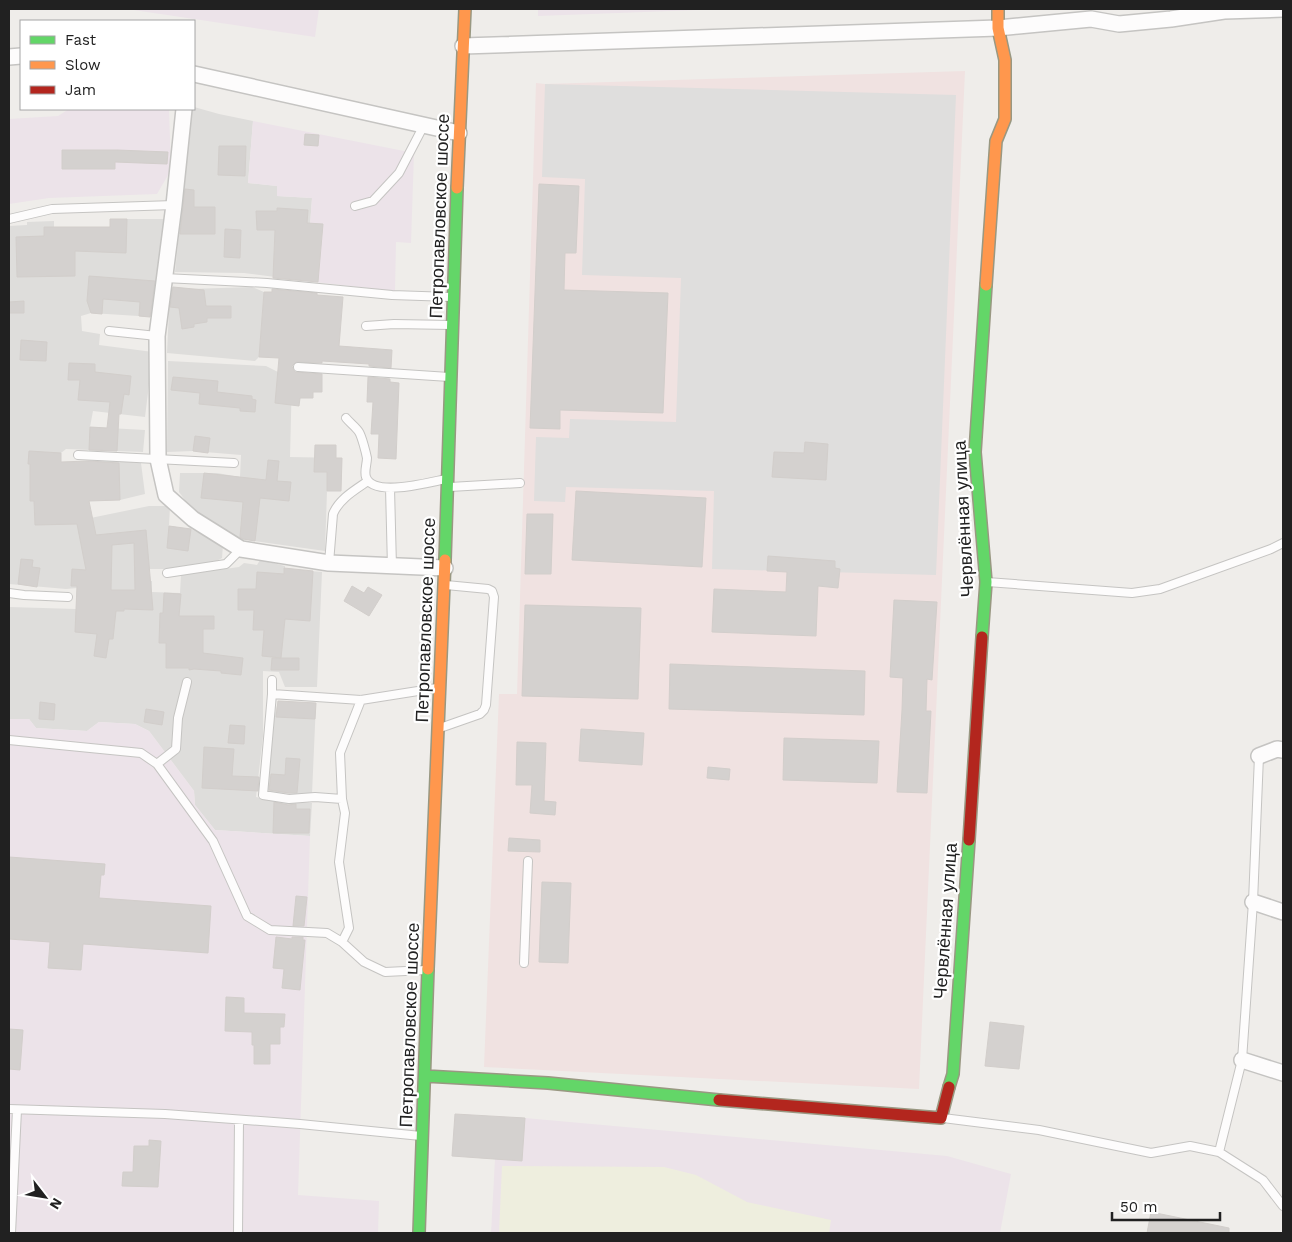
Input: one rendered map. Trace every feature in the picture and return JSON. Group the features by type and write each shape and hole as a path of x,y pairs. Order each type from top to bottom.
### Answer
{"street":[{"name":"Петропавловское шоссе","path":"419,1233 465,9"},
{"name":"Червлённая улица","path":"942,1118 953,1074 986,582 975,452 996,141 1004,119 1006,60 998,28 998,9"},
{"path":"463,46 998,28 1091,19 1119,24 1224,11 1283,9"},
{"path":"195,74 459,133"},
{"path":"184,110 157,336 158,460 166,495 193,519 241,549 329,563 445,568"},
{"path":"1259,756 1277,749 1283,750"},
{"path":"1253,902 1283,912"},
{"path":"1242,1060 1283,1073"},
{"path":"425,1076 548,1084 704,1099 942,1118"}],"lane":[{"path":"356,206 373,200 398,173 424,125"},
{"path":"9,219 52,209 174,205"},
{"path":"164,278 267,283 392,294 454,297"},
{"path":"366,326 394,324 453,325"},
{"path":"109,331 157,336"},
{"path":"298,368 451,378"},
{"path":"346,418 359,432 367,458 365,476 374,485 390,488 448,483 520,483"},
{"path":"78,455 234,463"},
{"path":"329,563 333,514 336,507 368,481"},
{"path":"390,488 392,567"},
{"path":"986,582 1132,593 1160,588 1271,549 1283,543"},
{"path":"167,573 226,564 241,549"},
{"path":"438,728 480,714 484,710 486,705 494,597 492,591 488,589 444,585"},
{"path":"9,593 24,596 68,597"},
{"path":"272,680 264,795 289,799 315,797 342,799"},
{"path":"157,764 176,749 178,718 187,682"},
{"path":"272,694 361,700 439,688"},
{"path":"342,942 349,928 339,862 345,813 342,799 340,753 361,700"},
{"path":"9,740 141,753 157,764 213,841 247,916 270,930 328,933 342,942 364,962 385,972 428,970"},
{"path":"1219,1152 1242,1060 1253,902 1259,756"},
{"path":"524,963 528,861"},
{"path":"11,1233 13,1110 165,1114 422,1136"},
{"path":"942,1118 1039,1130 1151,1153 1190,1146 1219,1152 1263,1180 1283,1206"},
{"path":"238,1233 239,1120"}],"shaded area":[{"path":"127,9 319,9 315,37"},
{"path":"538,9 724,9 538,16"},
{"path":"965,71 919,1089 484,1067 499,694 517,694 536,83"},
{"path":"545,84 956,95 936,575 712,569 714,491 566,487 565,502 534,501 536,437 569,438 570,419 676,422 681,278 582,275 585,179 542,177"},
{"path":"195,107 253,121 248,183 277,186 277,196 312,198 306,281 244,273 175,272 179,234 179,189 188,110 195,110"},
{"path":"67,110 169,110 171,170 157,194 49,198 9,204 9,119 58,116"},
{"path":"253,121 414,153 411,243 396,242 395,291 306,281 312,198 277,196 277,186 248,183"},
{"path":"110,219 164,219 154,317 91,313 81,316 82,331 100,334 99,345 153,352 145,417 93,411 90,427 145,430 143,452 66,449 61,453 60,466 71,462 122,461 141,463 145,494 120,500 72,501 76,521 149,506 170,506 169,526 191,529 223,545 222,558 213,563 176,569 149,569 149,581 152,581 152,592 180,593 181,575 239,567 244,563 257,565 260,560 285,566 285,569 322,572 317,687 285,687 279,672 263,671 263,736 256,797 274,801 312,803 310,836 215,830 195,805 194,791 149,731 135,724 99,722 87,731 36,728 29,719 9,719 9,607 76,609 77,588 66,589 9,584 9,226 27,225 27,222 54,221 54,227 110,227"},
{"path":"170,287 190,289 252,287 264,292 259,357 255,361 167,353"},
{"path":"168,361 266,366 292,376 290,457 342,458 341,491 327,491 325,551 240,539 197,516 179,492 180,473 217,473 240,477 241,455 193,451 167,452"},
{"path":"278,701 316,703 312,794 267,793 273,722"},
{"path":"9,719 29,719 36,728 87,731 99,722 135,724 149,731 194,791 195,805 215,830 310,836 298,1195 379,1201 378,1233 9,1233"},
{"path":"455,1114 525,1118 947,1156 1011,1174 1000,1233 491,1233 495,1159 452,1156"}],"green space":[{"path":"502,1166 664,1167 696,1175 747,1202 831,1220 829,1233 499,1233"}],"building":[{"path":"305,134 319,135 318,146 304,145"},
{"path":"219,146 246,146 245,176 218,175"},
{"path":"62,150 168,152 167,164 115,162 115,169 62,169"},
{"path":"539,184 579,186 576,253 565,253 564,290 668,293 663,413 560,410 560,429 530,428"},
{"path":"185,189 194,190 194,207 215,207 215,234 180,234"},
{"path":"277,208 308,210 307,223 323,224 318,282 273,278 275,230 257,230 256,211 277,211"},
{"path":"110,219 127,219 126,253 75,251 75,276 17,277 16,237 44,236 44,227 110,227"},
{"path":"225,229 241,230 240,258 224,257"},
{"path":"89,276 155,281 150,317 139,316 140,302 103,299 102,314 91,313 87,301"},
{"path":"173,287 204,290 206,306 231,306 231,318 207,318 207,322 194,324 194,327 182,329 179,308 170,307"},
{"path":"272,289 343,297 339,346 392,350 391,368 369,366 369,364 322,361 322,363 296,362 292,366 295,372 322,374 322,392 313,392 313,398 300,398 299,406 275,403 279,358 259,357 264,292 272,292"},
{"path":"24,301 24,313 9,313 9,302"},
{"path":"21,340 47,342 46,361 20,360"},
{"path":"69,363 95,364 95,372 131,376 129,395 124,394 121,414 119,414 117,451 89,450 90,427 107,428 110,402 78,400 80,380 68,380"},
{"path":"173,377 218,381 217,392 252,396 252,399 256,400 255,412 240,411 240,408 199,404 200,393 171,390"},
{"path":"368,377 390,379 390,382 399,383 396,459 378,458 379,434 371,434 373,402 367,402"},
{"path":"195,436 210,438 208,453 193,451"},
{"path":"805,442 828,444 826,480 772,477 774,452 804,453"},
{"path":"315,445 336,445 336,458 342,458 341,491 327,491 327,472 314,472"},
{"path":"29,451 61,453 61,462 119,463 120,500 89,501 96,535 146,530 153,610 124,609 124,611 116,611 113,639 109,639 106,658 94,656 97,634 75,632 77,586 71,586 72,569 86,570 77,524 35,525 34,501 30,501 30,464 28,464","holes":["134,543 135,590 111,590 112,545"]},
{"path":"268,460 279,461 277,481 291,482 289,501 260,498 255,541 243,539 240,537 243,502 201,498 204,473 266,480"},
{"path":"576,491 706,498 702,567 572,560"},
{"path":"527,514 553,514 551,574 525,574"},
{"path":"169,526 191,529 188,551 167,548"},
{"path":"768,556 835,561 835,568 840,569 838,588 818,586 816,636 712,632 714,589 786,592 787,572 767,571"},
{"path":"21,559 33,560 32,567 40,568 37,587 18,584"},
{"path":"284,568 313,571 310,621 285,619 281,658 262,656 264,630 253,630 254,610 238,610 238,589 256,589 257,572 284,574"},
{"path":"352,586 364,593 368,587 382,595 369,616 344,601"},
{"path":"164,593 181,594 179,616 214,616 214,629 203,629 203,653 243,658 241,675 221,673 221,671 189,670 189,668 166,668 166,643 159,643 160,613 163,613"},
{"path":"894,600 937,602 932,680 927,679 926,711 931,711 927,793 897,792 903,678 890,677"},
{"path":"525,605 641,608 638,699 522,696"},
{"path":"272,658 299,658 299,670 271,670"},
{"path":"670,664 865,671 864,715 669,709"},
{"path":"278,701 316,703 315,719 276,717"},
{"path":"40,702 55,704 54,720 39,719"},
{"path":"146,709 164,712 162,725 144,722"},
{"path":"230,725 245,726 244,744 228,743"},
{"path":"581,729 644,733 642,765 579,761"},
{"path":"784,738 879,741 877,783 783,780"},
{"path":"517,742 546,743 544,801 556,802 555,815 530,813 532,785 516,785"},
{"path":"204,747 234,749 232,776 259,777 258,791 202,788"},
{"path":"286,758 300,759 297,793 269,790 271,774 285,775"},
{"path":"708,767 730,769 729,780 707,778"},
{"path":"274,802 288,805 296,804 296,809 310,809 309,833 273,833"},
{"path":"509,838 540,840 540,852 508,851"},
{"path":"9,857 105,864 104,875 101,875 99,898 211,906 208,953 83,944 81,970 48,968 50,942 9,939"},
{"path":"542,882 571,883 568,963 539,962"},
{"path":"296,896 307,897 304,926 293,926"},
{"path":"276,937 292,939 292,937 303,937 303,940 305,940 300,990 282,988 284,969 273,968"},
{"path":"226,997 244,998 244,1013 285,1014 284,1027 280,1027 280,1044 270,1044 270,1064 254,1064 252,1032 225,1031"},
{"path":"990,1022 1024,1026 1019,1069 985,1066"},
{"path":"9,1029 23,1030 20,1070 9,1069"},
{"path":"455,1114 525,1118 522,1161 452,1156"},
{"path":"149,1140 161,1141 158,1187 122,1186 123,1172 133,1172 134,1146 149,1146"},
{"path":"1151,1212 1229,1228 1229,1233 1147,1233"}],"traffic: fast":[{"path":"445,560 457,188"},
{"path":"982,637 986,582 975,452 986,285"},
{"path":"949,1087 953,1074 969,840"},
{"path":"419,1233 428,969"},
{"path":"425,1076 548,1083 719,1100"}],"traffic: slow":[{"path":"457,188 465,9"},
{"path":"986,285 996,141 1005,119 1005,60 998,28 998,9"},
{"path":"428,969 445,560"}],"traffic: jam":[{"path":"969,840 982,637"},
{"path":"719,1100 941,1118 949,1087"}]}
